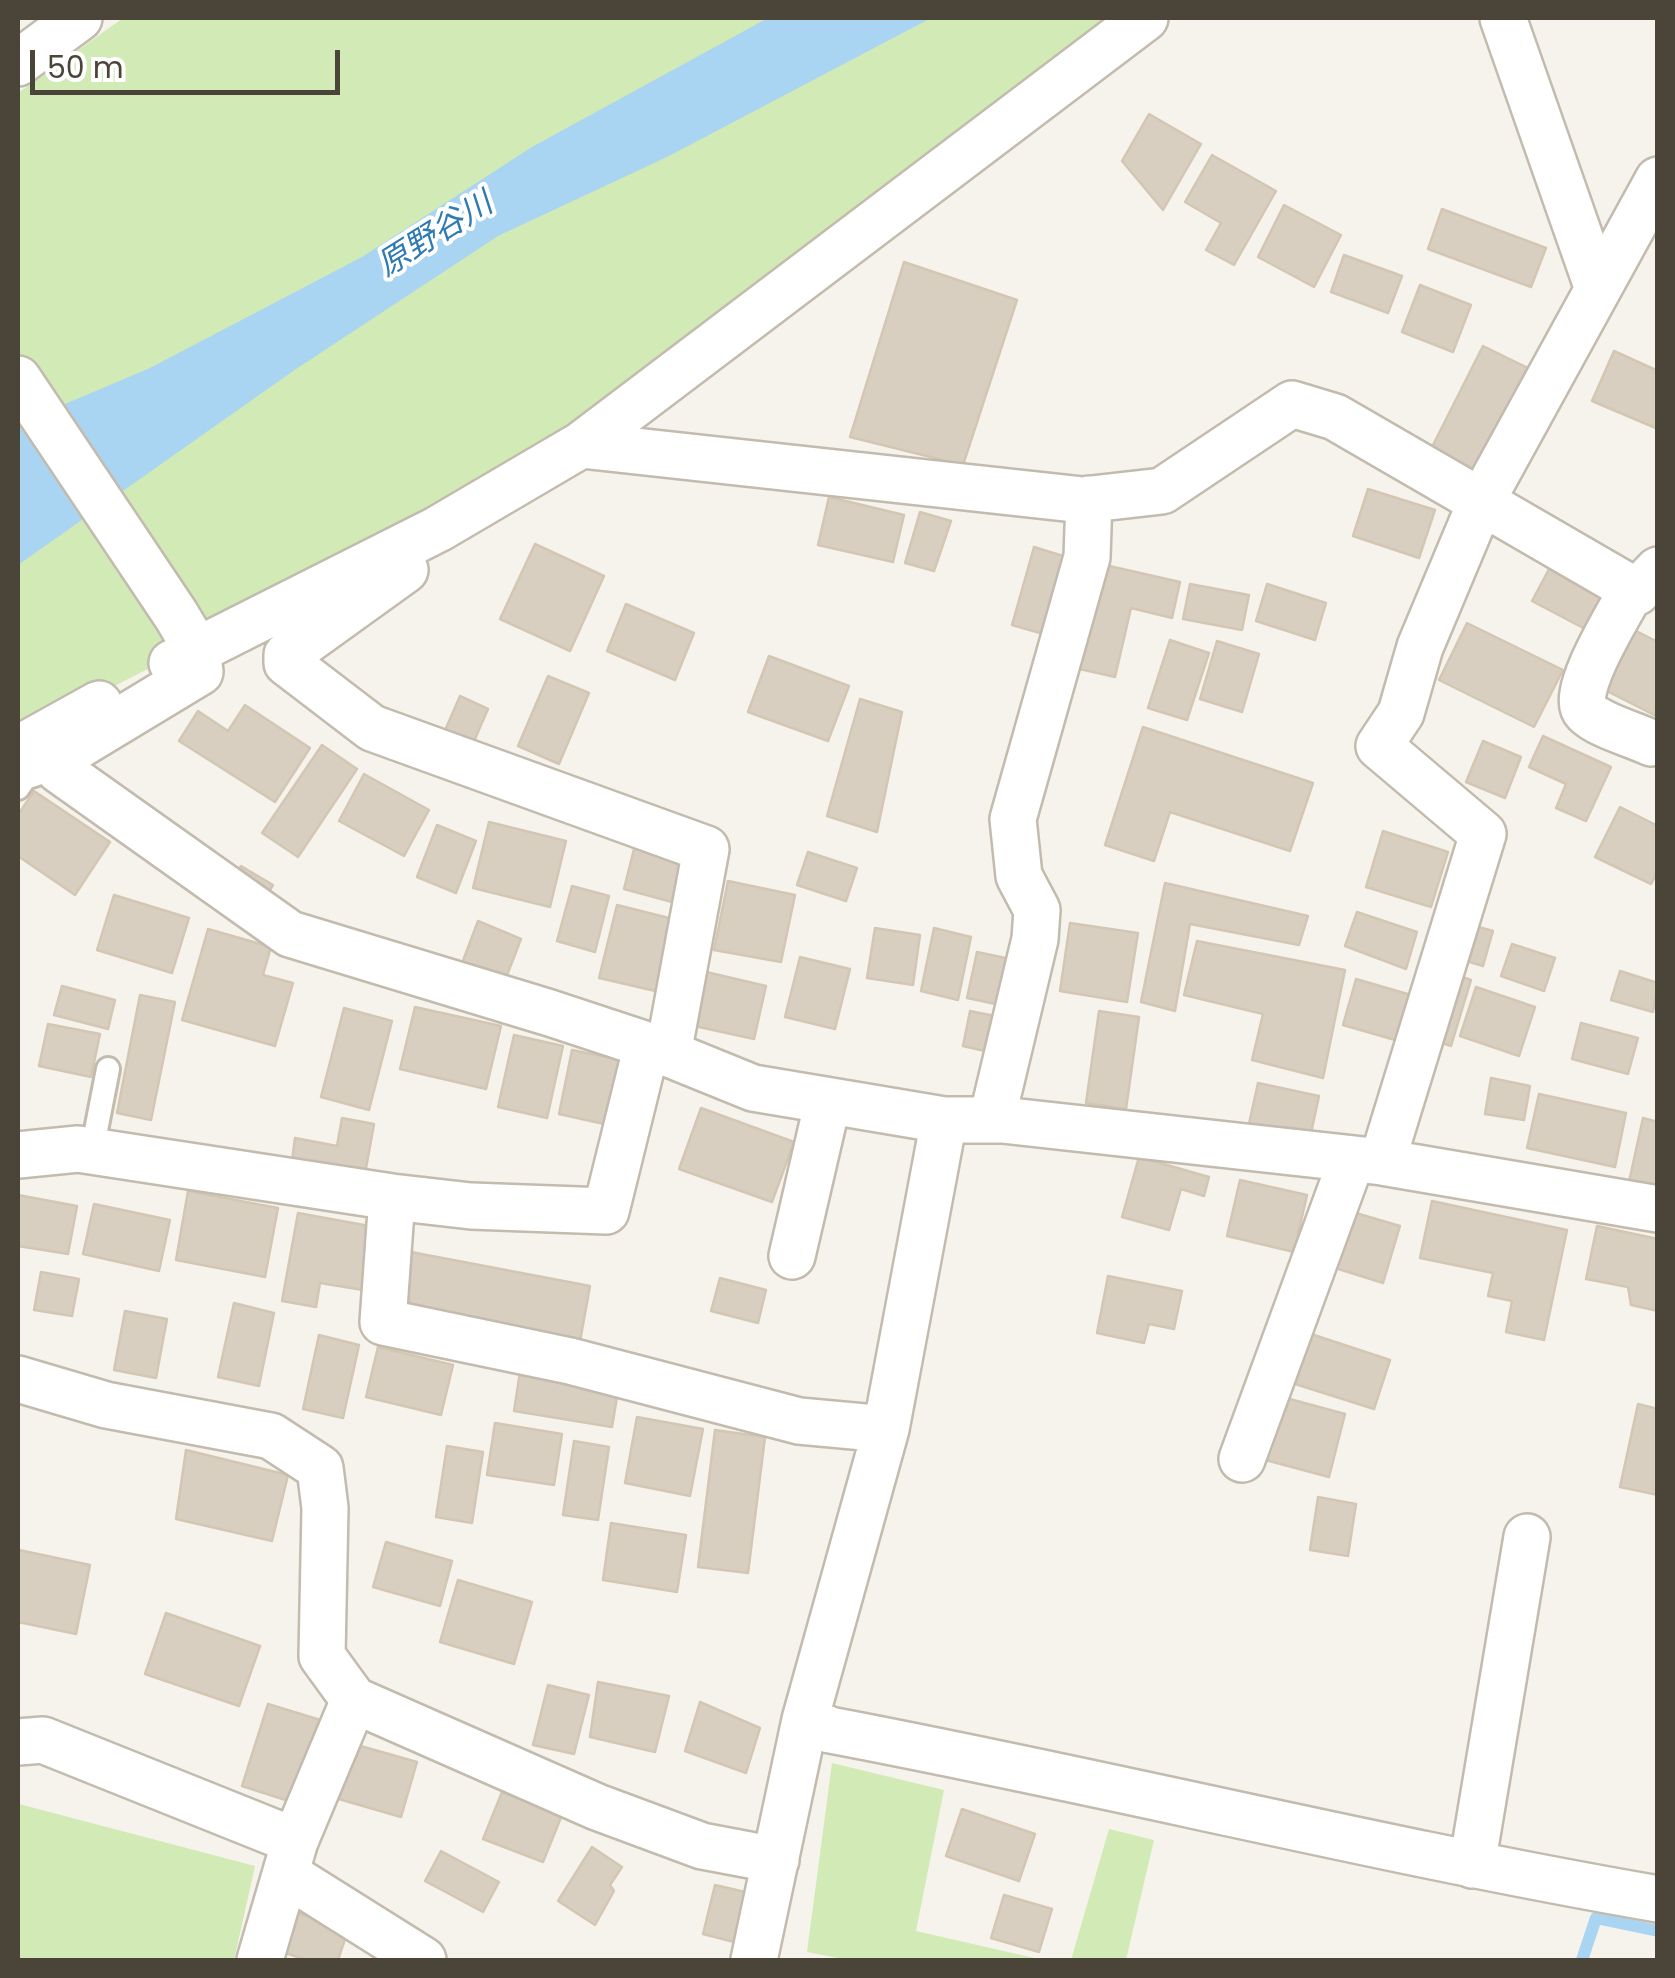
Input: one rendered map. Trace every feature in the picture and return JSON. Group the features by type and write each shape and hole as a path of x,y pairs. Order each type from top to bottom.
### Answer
{"street":[{"path":"18,64 80,18"},
{"path":"18,749 186,632 444,526 581,445 1145,18"},
{"path":"1503,18 1598,289"},
{"path":"1242,1459 1367,1160 1482,834 1379,746 1401,713 1420,647 1480,504 1658,180"},
{"path":"18,379 186,632 200,672 71,750 58,770 290,934 658,1049 752,1088 944,1120 992,1120 1367,1160 1658,1209"},
{"path":"581,445 1089,498 1162,490 1292,404 1335,417 1480,504 1646,590 1586,677 1581,700 1586,712 1651,743"},
{"path":"992,1120 1035,939 1038,910 1020,876 1013,819 1088,557 1089,498"},
{"path":"18,1155 92,1152 470,1206 606,1211 658,1049 706,849 372,728 287,663 287,655 438,546 444,526"},
{"path":"792,1256 828,1101"},
{"path":"754,1960 806,1720 886,1429 944,1120"},
{"path":"392,1197 383,1322 570,1361 800,1420 886,1429"},
{"path":"18,1379 106,1404 270,1436 320,1468 325,1508 322,1656 354,1700 597,1807 702,1846 776,1860"},
{"path":"1472,1866 1527,1537"},
{"path":"260,1960 291,1858 354,1700"},
{"path":"806,1720 830,1730 1006,1763 1472,1866 1658,1899"},
{"path":"18,1742 43,1740 291,1858 423,1960"}],"lane":[{"path":"18,788 25,778 61,766"},
{"path":"92,1152 108,1070"}],"green space":[{"path":"123,18 1143,18 581,445 18,736 18,93"},
{"path":"832,1763 944,1790 916,1931 1043,1960 848,1960 807,1952"},
{"path":"19,1804 255,1866 234,1960 18,1960"},
{"path":"1109,1829 1154,1840 1126,1960 1071,1960"}],"water":[{"name":"原野谷川","path":"768,18 931,18 669,156 498,236 293,371 18,565 18,424 150,368 362,257 532,147"}],"building":[{"path":"1149,114 1201,144 1163,210 1122,161"},
{"path":"1212,155 1276,191 1234,265 1206,250 1221,223 1185,202"},
{"path":"1284,205 1341,235 1314,287 1258,257"},
{"path":"1442,209 1546,248 1531,287 1428,249"},
{"path":"1344,255 1402,276 1388,313 1331,292"},
{"path":"904,262 1017,300 963,465 850,437"},
{"path":"1420,285 1471,305 1453,352 1402,332"},
{"path":"1483,346 1528,368 1476,474 1430,451"},
{"path":"1614,351 1658,371 1658,429 1592,401"},
{"path":"1368,489 1435,510 1419,558 1353,536"},
{"path":"829,497 904,515 893,562 818,545"},
{"path":"920,512 951,521 934,571 905,563"},
{"path":"535,544 604,576 570,651 500,619"},
{"path":"1034,547 1076,560 1054,637 1012,625"},
{"path":"1096,563 1180,582 1172,618 1131,608 1115,677 1071,667"},
{"path":"1549,569 1604,598 1587,630 1532,601"},
{"path":"1190,584 1249,595 1242,630 1183,619"},
{"path":"1267,584 1326,603 1315,640 1256,621"},
{"path":"626,604 694,633 675,680 607,651"},
{"path":"1467,623 1563,670 1534,727 1439,680"},
{"path":"1626,626 1658,642 1658,717 1597,686"},
{"path":"1170,640 1209,653 1187,720 1148,708"},
{"path":"1217,641 1259,654 1242,712 1200,699"},
{"path":"769,656 849,686 828,741 748,712"},
{"path":"548,676 589,693 559,764 518,746"},
{"path":"460,696 488,709 471,748 443,735"},
{"path":"860,699 902,712 877,832 827,816"},
{"path":"245,705 310,748 275,802 179,741 198,711 228,731"},
{"path":"1143,727 1313,783 1290,851 1170,812 1154,861 1105,845"},
{"path":"1543,736 1611,767 1586,821 1556,808 1566,784 1529,767"},
{"path":"1483,741 1521,757 1505,798 1466,782"},
{"path":"322,745 357,769 298,857 262,833"},
{"path":"364,774 429,810 404,856 339,821"},
{"path":"34,791 110,842 75,895 18,856 18,815"},
{"path":"1620,807 1658,826 1658,871 1651,884 1595,857"},
{"path":"489,822 566,841 550,907 473,888"},
{"path":"437,825 476,841 456,893 417,877"},
{"path":"1383,831 1448,852 1431,907 1366,887"},
{"path":"637,837 697,852 683,905 624,889"},
{"path":"808,852 857,868 846,901 797,885"},
{"path":"241,866 273,885 262,904 229,884"},
{"path":"728,881 795,895 781,962 714,950"},
{"path":"1165,883 1308,916 1299,945 1190,924 1175,1011 1141,1002"},
{"path":"572,886 609,896 595,952 557,941"},
{"path":"114,895 189,918 172,973 97,950"},
{"path":"617,905 681,921 664,993 599,978"},
{"path":"1357,912 1417,932 1406,969 1345,946"},
{"path":"478,921 521,939 504,983 461,966"},
{"path":"1070,923 1138,933 1127,1002 1060,991"},
{"path":"1464,923 1493,931 1483,966 1453,957"},
{"path":"875,928 920,935 913,985 867,978"},
{"path":"934,928 971,937 958,1000 921,991"},
{"path":"208,929 271,947 263,975 293,983 275,1046 182,1020"},
{"path":"1197,941 1345,970 1323,1078 1252,1060 1263,1014 1184,995"},
{"path":"1512,944 1555,958 1544,991 1501,976"},
{"path":"977,952 1020,961 1010,1007 967,998"},
{"path":"800,957 850,969 835,1029 785,1017"},
{"path":"702,971 766,986 754,1039 690,1025"},
{"path":"1444,971 1471,980 1451,1046 1424,1037"},
{"path":"1620,971 1658,983 1653,1012 1611,1000"},
{"path":"1356,979 1411,995 1402,1042 1343,1025"},
{"path":"62,986 115,1000 108,1029 54,1015"},
{"path":"1476,987 1535,1007 1519,1056 1460,1036"},
{"path":"140,995 175,1002 151,1120 117,1113"},
{"path":"415,1007 501,1026 486,1089 400,1069"},
{"path":"344,1008 392,1021 369,1110 321,1097"},
{"path":"970,1011 1010,1019 1002,1055 963,1046"},
{"path":"1099,1011 1139,1017 1126,1109 1086,1103"},
{"path":"1581,1023 1638,1038 1628,1074 1572,1059"},
{"path":"48,1024 100,1034 91,1077 39,1066"},
{"path":"514,1035 563,1046 547,1118 498,1107"},
{"path":"572,1050 626,1061 613,1126 559,1114"},
{"path":"1491,1078 1530,1086 1524,1120 1485,1114"},
{"path":"1258,1083 1319,1096 1308,1147 1247,1133"},
{"path":"1539,1094 1626,1113 1615,1167 1527,1148"},
{"path":"701,1108 794,1142 772,1202 679,1169"},
{"path":"342,1118 374,1124 365,1174 292,1161 295,1138 337,1146"},
{"path":"1643,1118 1658,1122 1658,1188 1629,1182"},
{"path":"1139,1157 1209,1177 1204,1196 1181,1189 1169,1230 1122,1217"},
{"path":"1240,1180 1307,1195 1294,1252 1227,1236"},
{"path":"188,1191 278,1208 265,1277 176,1260"},
{"path":"18,1195 77,1206 68,1254 18,1246"},
{"path":"1432,1201 1567,1230 1544,1340 1506,1332 1512,1301 1488,1296 1493,1273 1420,1258"},
{"path":"94,1204 170,1220 159,1271 83,1254"},
{"path":"1349,1211 1400,1226 1383,1283 1332,1267"},
{"path":"298,1213 375,1227 363,1290 320,1283 316,1307 282,1301"},
{"path":"1597,1226 1658,1239 1658,1311 1631,1305 1628,1287 1586,1279"},
{"path":"411,1252 590,1286 579,1347 400,1313"},
{"path":"41,1272 79,1279 72,1316 34,1310"},
{"path":"1108,1276 1182,1291 1174,1329 1149,1324 1144,1343 1097,1333"},
{"path":"720,1278 766,1290 758,1323 711,1311"},
{"path":"234,1303 274,1313 259,1386 218,1377"},
{"path":"125,1311 167,1319 156,1378 114,1370"},
{"path":"1308,1333 1390,1360 1374,1409 1292,1383"},
{"path":"319,1335 359,1345 343,1418 303,1409"},
{"path":"378,1347 453,1365 441,1415 366,1397"},
{"path":"522,1359 618,1391 612,1427 514,1411"},
{"path":"1275,1395 1345,1414 1329,1477 1258,1458"},
{"path":"1638,1404 1658,1409 1658,1495 1620,1487"},
{"path":"637,1417 703,1429 690,1496 625,1483"},
{"path":"495,1423 562,1434 554,1485 487,1475"},
{"path":"715,1430 765,1437 748,1573 698,1567"},
{"path":"574,1441 609,1447 598,1520 563,1515"},
{"path":"447,1446 483,1452 472,1523 436,1517"},
{"path":"186,1450 288,1475 272,1541 176,1519"},
{"path":"1318,1497 1356,1504 1348,1556 1310,1550"},
{"path":"611,1523 686,1535 677,1592 603,1580"},
{"path":"386,1542 452,1561 440,1606 373,1587"},
{"path":"19,1550 90,1565 76,1634 18,1622"},
{"path":"458,1580 532,1602 514,1664 440,1642"},
{"path":"166,1613 260,1646 239,1706 145,1674"},
{"path":"598,1682 669,1696 655,1752 590,1737"},
{"path":"548,1685 589,1695 574,1754 533,1745"},
{"path":"700,1702 760,1728 746,1773 685,1751"},
{"path":"268,1704 327,1722 301,1805 242,1786"},
{"path":"350,1743 417,1762 401,1817 335,1798"},
{"path":"502,1792 562,1815 543,1862 483,1839"},
{"path":"962,1809 1035,1834 1019,1881 946,1856"},
{"path":"592,1847 622,1867 610,1885 614,1891 595,1925 558,1901"},
{"path":"441,1851 499,1882 483,1912 425,1881"},
{"path":"715,1885 754,1894 742,1944 703,1934"},
{"path":"1004,1895 1052,1909 1039,1952 991,1938"},
{"path":"292,1911 348,1930 338,1960 307,1960 279,1951"}],"waterway":[{"path":"1582,1960 1596,1918 1658,1931"}]}
